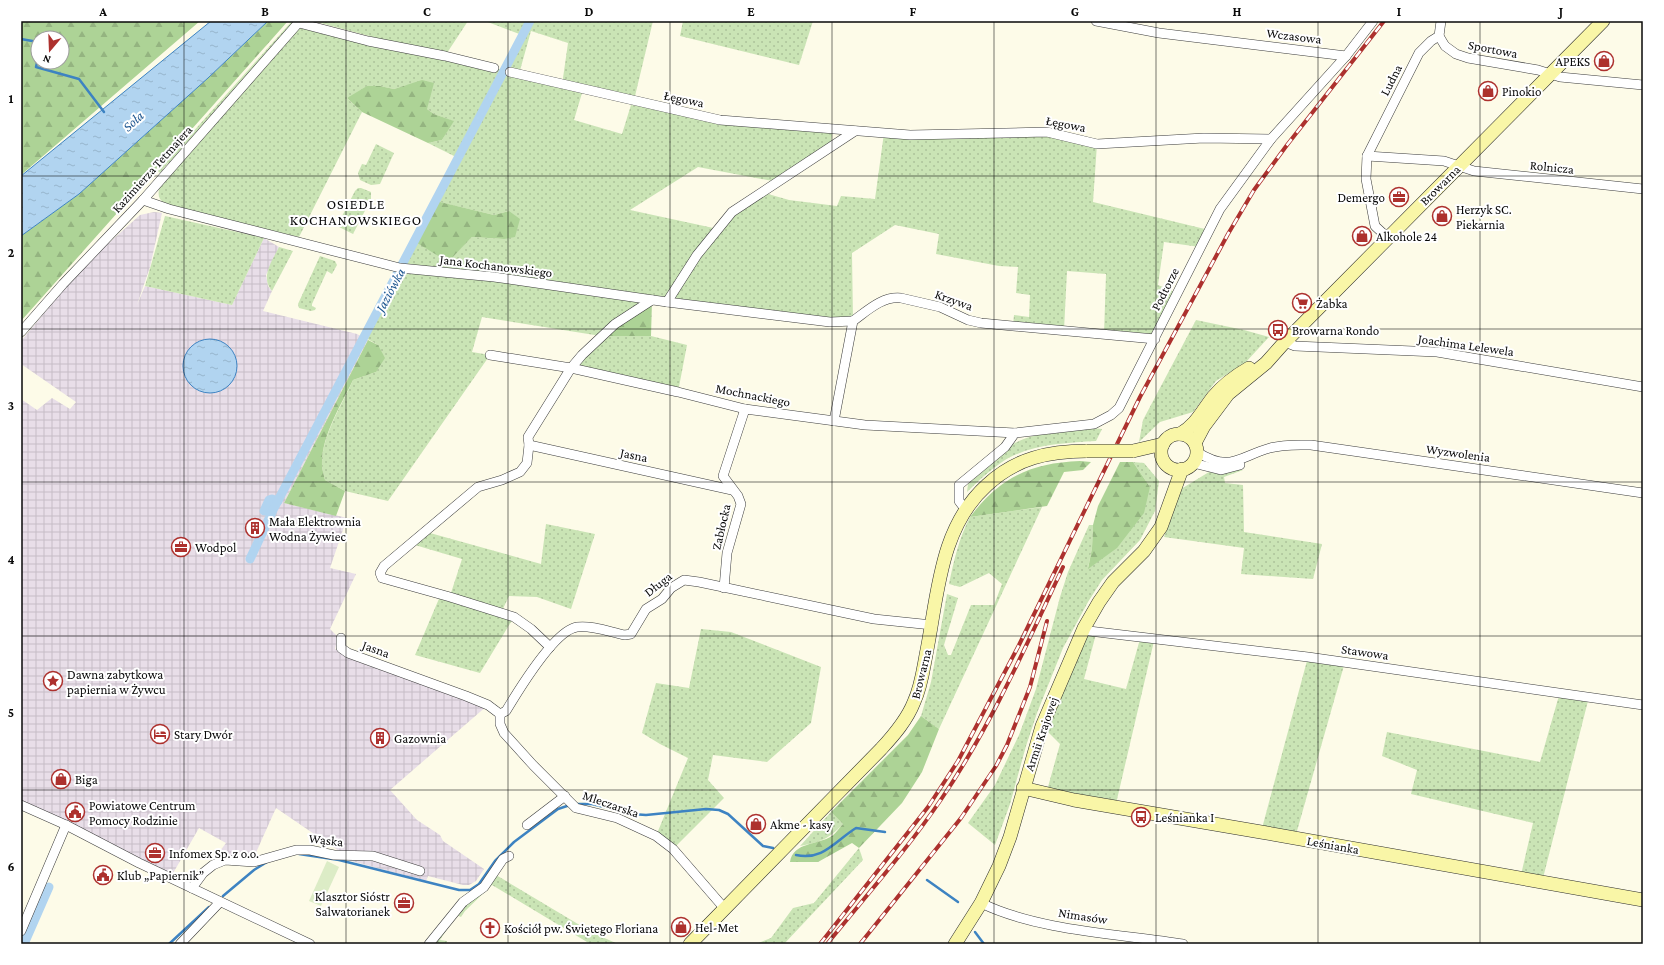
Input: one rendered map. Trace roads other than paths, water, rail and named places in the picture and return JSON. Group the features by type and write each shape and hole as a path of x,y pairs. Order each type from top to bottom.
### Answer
{"street":[{"name":"Wczasowa","path":"1096,21 1158,33 1346,56"},
{"name":"Podtorze","path":"1015,433 1094,424 1111,415 1124,400 1220,209 1271,139 1346,56 1373,21"},
{"path":"1439,36 1441,21"},
{"name":"Browarna","path":"1192,457 1204,426 1224,398 1266,363 1281,346 1603,21"},
{"path":"300,22 368,41 445,56 494,68"},
{"name":"Kazimierza Tetmajera","path":"21,332 63,284 144,200 300,22"},
{"name":"Sportowa","path":"1439,36 1445,46 1456,54 1468,58 1551,73 1560,77 1643,85"},
{"name":"Ludna","path":"1388,238 1375,226 1366,179 1367,156 1419,53 1431,41 1439,36"},
{"name":"Łęgowa","path":"510,72 720,120 910,135 1047,132 1097,144 1204,138 1271,139"},
{"path":"667,302 697,255 732,212 856,131"},
{"path":"1367,156 1444,161 1459,166"},
{"name":"Rolnicza","path":"1459,166 1481,171 1643,189"},
{"name":"Jana Kochanowskiego","path":"144,200 169,209 403,268 494,277 652,300 830,322 852,321"},
{"name":"Krzywa","path":"852,321 878,303 894,297 940,307 962,318 981,323 1155,339"},
{"path":"550,647 531,629 514,617 450,596 382,578 380,573 384,566 478,487 502,480 520,472 527,464 529,445 528,437 571,368 595,342 615,324 652,300"},
{"path":"834,421 852,321"},
{"name":"Browarna","path":"1180,434 1191,427 1212,399 1226,384 1281,346"},
{"name":"Joachima Lelewela","path":"1281,346 1437,352 1643,387"},
{"name":"Mochnackiego","path":"490,355 571,368 745,409 865,425 1015,433"},
{"name":"Zabłocka","path":"724,588 727,553 741,504 738,496 723,476 745,409"},
{"path":"965,509 959,501 959,486 1005,447 1015,433"},
{"path":"1180,434 1189,437 1192,457 1175,469 1164,455 1170,436 1180,434"},
{"name":"Jasna","path":"529,445 732,490"},
{"name":"Wyzwolenia","path":"1192,457 1214,469 1227,470 1249,461 1269,448 1282,445 1311,445 1643,493"},
{"name":"Browarna","path":"690,944 899,729 918,694 947,549 954,528 965,509 975,496 995,477 1019,462 1042,454 1072,451 1133,451 1164,455"},
{"name":"Armii Krajowej","path":"1154,538 1164,502 1169,474 1164,455"},
{"name":"Armii Krajowej","path":"960,942 981,903 1007,846 1042,726 1084,628 1113,582 1144,551 1161,527 1192,457"},
{"name":"Długa","path":"500,714 506,711 550,647 567,630 576,627 586,627 625,635 631,634 646,609 662,599 671,588 684,580 874,619 932,625"},
{"name":"Stawowa","path":"1084,628 1090,631 1339,661 1643,705"},
{"name":"Jasna","path":"341,638 341,648 348,653 466,696 488,705 500,714"},
{"name":"Mleczarska","path":"500,714 500,724 504,732 533,765 571,802 635,825 656,836 673,849 725,909"},
{"name":"Leśnianka","path":"1023,788 1080,802 1260,832 1643,900"},
{"path":"527,825 571,802"},
{"path":"21,805 192,888 294,941 310,944"},
{"path":"21,931 66,826"},
{"name":"Wąska","path":"192,888 203,873 213,865 225,860 254,862 296,850 310,850 334,855 373,856 420,871"},
{"path":"429,944 463,902 484,887 503,859 508,856"},
{"path":"180,944 220,902"},
{"name":"Nimasów","path":"981,903 1017,916 1063,927 1183,944"}],"water":[{"name":"Soła","path":"211,21 268,21 208,78 79,194 21,236 21,176"},
{"path":"205,339 215,339 225,343 233,351 237,361 237,371 233,381 225,389 215,393 205,393 195,389 187,381 183,371 183,361 187,351 195,343"}],"waterway":[{"name":"Jaziówka","path":"250,559 273,510 530,21"},
{"path":"21,39 30,41"},
{"path":"47,70 79,79 104,112"},
{"path":"264,511 269,500 272,499 278,501"},
{"path":"575,804 592,804 632,814 646,815 706,809 719,810 728,814 763,846 773,848"},
{"path":"299,854 339,860 459,890 470,890 479,884 495,861 514,842 558,809 570,805"},
{"path":"796,855 805,856 821,853 856,828 885,832"},
{"path":"223,896 254,870 267,862"},
{"path":"927,880 958,902"},
{"name":"Jaziówka","path":"24,944 49,887"},
{"path":"169,944 209,907"},
{"path":"975,932 984,944"}],"railway":[{"path":"820,944 928,807 958,761 1019,645 1140,397 1228,234 1254,190 1287,145 1384,21"},
{"path":"827,944 885,874 927,820 958,773 991,716 1063,567"},
{"path":"860,944 961,818 996,766 1007,745 1030,687 1047,621"}],"place":[{"name":"APEKS","path":"1604,61"},
{"name":"Pinokio","path":"1488,91"},
{"name":"Demergo","path":"1399,197"},
{"name":"Herzyk SC. Piekarnia","path":"1442,216"},
{"name":"Alkohole 24","path":"1362,236"},
{"name":"Żabka","path":"1302,303"},
{"name":"Browarna Rondo","path":"1278,330"},
{"name":"Mała Elektrownia Wodna Żywiec","path":"255,528"},
{"name":"Wodpol","path":"181,547"},
{"name":"Dawna zabytkowa papiernia w Żywcu","path":"53,681"},
{"name":"Stary Dwór","path":"160,734"},
{"name":"Gazownia","path":"380,738"},
{"name":"Biga","path":"61,779"},
{"name":"Powiatowe Centrum Pomocy Rodzinie","path":"75,812"},
{"name":"Leśnianka I","path":"1141,817"},
{"name":"Akme - kasy","path":"756,824"},
{"name":"Infomex Sp. z o.o.","path":"155,853"},
{"name":"Klub „Papiernik”","path":"103,875"},
{"name":"Klasztor Sióstr Salwatorianek","path":"404,903"},
{"name":"Hel-Met","path":"681,927"},
{"name":"Kościół pw. Świętego Floriana","path":"490,928"}],"district":[{"name":"OSIEDLE KOCHANOWSKIEGO","path":"356,212"}]}
